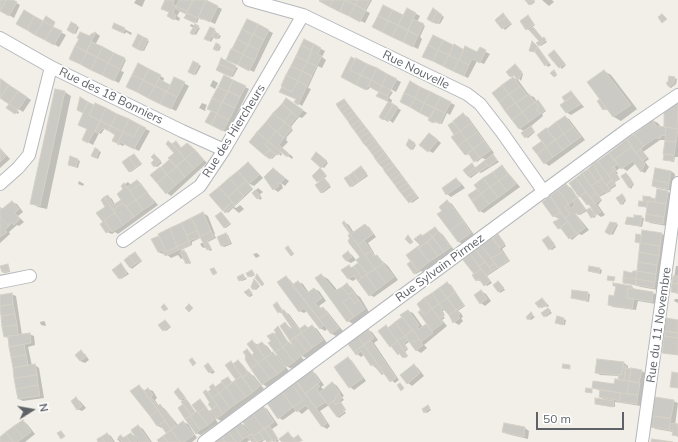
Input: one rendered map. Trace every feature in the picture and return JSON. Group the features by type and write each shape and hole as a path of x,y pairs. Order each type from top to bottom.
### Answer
{"street":[{"name":"Rue Nouvelle","path":"249,0 303,15 466,94 480,104 544,192"},
{"name":"Rue des Hiercheurs","path":"123,241 200,186 224,150 303,15"},
{"name":"Rue des 18 Bonniers","path":"0,38 51,67 224,150"},
{"path":"0,184 18,168 29,154 51,67"},
{"name":"Rue Sylvain Pirmez","path":"204,442 628,129 678,95"},
{"name":"Rue du 11 Novembre","path":"642,442 678,183"},
{"path":"0,282 30,276"}],"building":[{"path":"0,0 6,0 0,11"},
{"path":"6,0 13,0 17,2 9,16 0,11"},
{"path":"165,0 174,0 173,4 176,6 173,13 176,15 174,20 167,16 169,12 161,9"},
{"path":"179,0 193,0 187,11 176,6"},
{"path":"193,0 206,0 198,18 187,13"},
{"path":"206,0 218,6 210,22 198,17"},
{"path":"333,0 330,7 319,1"},
{"path":"333,0 345,0 340,12 330,7"},
{"path":"345,0 355,5 349,16 340,12"},
{"path":"345,0 358,0 355,5"},
{"path":"358,0 370,0 365,10 355,5"},
{"path":"525,0 534,0 534,1 529,5"},
{"path":"355,5 366,10 360,22 349,16"},
{"path":"383,5 393,10 387,20 378,16"},
{"path":"176,6 187,11 186,14 176,9"},
{"path":"407,8 416,13 408,30 398,25"},
{"path":"433,8 437,11 432,22 427,19"},
{"path":"24,10 34,16 27,30 16,24"},
{"path":"393,10 403,15 398,25 387,20"},
{"path":"437,11 442,15 438,24 432,22"},
{"path":"187,13 197,18 195,23 184,18"},
{"path":"503,13 506,17 497,23 495,20"},
{"path":"662,14 667,19 662,23 658,17"},
{"path":"528,15 534,24 526,30 520,21"},
{"path":"34,16 43,21 35,35 27,30"},
{"path":"46,16 55,22 53,27 43,21"},
{"path":"378,16 388,21 382,32 372,27"},
{"path":"506,17 511,23 502,29 497,23"},
{"path":"247,19 258,24 253,35 242,29"},
{"path":"413,19 424,24 418,36 408,30"},
{"path":"43,21 53,27 45,40 35,35"},
{"path":"388,21 398,25 392,37 382,32"},
{"path":"71,22 77,25 74,34 67,30"},
{"path":"114,23 125,28 123,33 112,28"},
{"path":"195,24 199,26 193,35 190,33"},
{"path":"258,24 269,30 264,40 253,34"},
{"path":"398,25 408,31 403,42 392,37"},
{"path":"53,27 62,31 54,45 45,40"},
{"path":"210,27 215,29 209,41 204,39"},
{"path":"533,27 542,38 544,37 546,40 539,46 536,43 539,41 529,30"},
{"path":"242,29 253,35 248,45 237,39"},
{"path":"408,31 418,36 413,47 403,42"},
{"path":"80,32 90,36 96,32 86,52 75,46 79,39 77,38"},
{"path":"215,32 219,34 217,39 212,37"},
{"path":"138,34 143,37 137,49 132,46"},
{"path":"253,34 264,40 259,50 248,45"},
{"path":"433,35 443,40 438,50 428,45"},
{"path":"143,37 148,39 142,51 137,49"},
{"path":"237,39 248,45 243,54 232,49"},
{"path":"304,39 314,44 311,50 301,45"},
{"path":"443,40 453,45 449,55 438,50"},
{"path":"532,41 537,46 535,52 529,51"},
{"path":"92,42 103,47 97,57 86,52"},
{"path":"216,43 220,45 217,51 213,49"},
{"path":"314,44 321,48 318,54 322,56 317,66 307,62"},
{"path":"454,44 464,50 459,60 449,55"},
{"path":"248,45 259,50 255,60 243,55"},
{"path":"301,45 312,51 307,62 296,56"},
{"path":"428,45 438,50 433,61 422,57"},
{"path":"75,46 87,52 80,64 69,59"},
{"path":"465,46 477,52 480,47 486,50 480,63 472,59 469,65 459,60"},
{"path":"537,46 549,63 545,66 535,52"},
{"path":"103,47 114,53 108,63 97,57"},
{"path":"231,49 243,54 238,65 226,60"},
{"path":"438,50 449,55 443,66 433,61"},
{"path":"554,50 565,64 559,68 548,55"},
{"path":"87,52 97,57 91,70 80,64"},
{"path":"114,53 125,58 120,69 108,63"},
{"path":"243,55 255,60 249,71 238,65"},
{"path":"449,55 459,60 453,71 443,66"},
{"path":"296,56 307,62 302,71 291,66"},
{"path":"97,57 108,63 102,75 91,70"},
{"path":"351,57 355,59 350,70 361,75 356,85 341,77"},
{"path":"221,58 236,66 234,71 219,64"},
{"path":"356,58 367,64 361,75 350,70"},
{"path":"459,60 469,65 464,76 453,71"},
{"path":"193,61 199,64 194,75 188,72"},
{"path":"307,62 317,66 311,76 302,71"},
{"path":"108,63 120,69 114,81 102,75"},
{"path":"138,63 149,69 143,80 132,75"},
{"path":"219,64 234,71 231,77 216,70"},
{"path":"367,64 377,68 371,80 361,75"},
{"path":"515,64 522,72 518,81 513,74 510,77 506,72"},
{"path":"291,66 302,71 298,81 286,75"},
{"path":"377,68 387,74 382,86 371,80"},
{"path":"149,69 161,75 155,86 143,80"},
{"path":"554,70 557,75 554,77 550,73"},
{"path":"604,70 631,105 613,117 587,82"},
{"path":"302,71 312,76 307,86 298,81"},
{"path":"387,74 397,79 391,90 382,86"},
{"path":"132,75 143,80 137,92 126,87"},
{"path":"224,75 233,80 228,92 218,87"},
{"path":"286,75 298,81 292,92 281,86"},
{"path":"361,75 371,80 366,90 356,85"},
{"path":"669,76 675,77 674,83 669,87 666,83 668,82"},
{"path":"174,77 185,82 177,97 167,92"},
{"path":"513,77 520,86 509,94 502,85"},
{"path":"1,79 9,85 0,98 0,80"},
{"path":"159,79 170,85 167,92 155,86"},
{"path":"143,80 155,86 148,98 137,92"},
{"path":"233,80 246,86 240,97 228,91"},
{"path":"371,80 382,86 379,92 368,86"},
{"path":"298,81 307,86 298,105 294,102 296,99 279,92 282,87 292,92"},
{"path":"410,81 420,87 415,98 404,93"},
{"path":"9,85 18,91 9,104 0,98"},
{"path":"502,85 509,94 499,102 492,93"},
{"path":"155,86 166,91 160,104 148,98"},
{"path":"382,86 391,90 388,96 379,92"},
{"path":"520,86 527,95 516,103 509,94"},
{"path":"218,87 228,92 222,103 212,98"},
{"path":"420,87 431,92 424,103 415,98"},
{"path":"55,89 65,91 40,206 30,204"},
{"path":"18,91 27,97 18,110 9,104"},
{"path":"166,91 177,97 171,109 160,104"},
{"path":"228,91 240,97 235,108 222,102"},
{"path":"571,91 574,95 565,102 562,97"},
{"path":"379,92 388,96 387,101 376,96"},
{"path":"431,92 441,97 434,108 424,103"},
{"path":"404,93 415,98 410,107 400,102"},
{"path":"509,94 515,103 505,111 499,102"},
{"path":"529,94 535,102 522,112 516,103"},
{"path":"574,95 581,104 566,113 560,105"},
{"path":"80,97 88,102 83,113 77,110"},
{"path":"441,97 451,102 445,113 434,108"},
{"path":"212,98 222,103 217,113 207,109"},
{"path":"286,98 303,110 297,117 282,104"},
{"path":"415,98 424,103 420,113 410,107"},
{"path":"344,99 347,103 339,109 336,104"},
{"path":"600,99 606,108 603,110 597,101"},
{"path":"538,100 545,110 540,114 536,109 539,107 535,102"},
{"path":"88,102 94,105 89,115 100,121 88,143 82,140 87,129 78,125"},
{"path":"222,102 235,108 229,120 217,114"},
{"path":"388,102 393,104 383,120 379,117"},
{"path":"535,102 539,107 536,109 540,114 529,122 522,112"},
{"path":"95,103 106,108 100,121 89,115"},
{"path":"347,103 350,107 342,113 339,109"},
{"path":"424,103 435,108 430,118 420,113"},
{"path":"515,103 522,112 512,120 505,111"},
{"path":"677,103 677,129 664,127 664,113"},
{"path":"9,104 18,110 15,114 6,108"},
{"path":"282,104 292,112 284,122 273,113"},
{"path":"393,104 398,107 391,119 388,121 385,117"},
{"path":"350,107 353,111 345,117 342,113"},
{"path":"106,108 117,114 111,126 100,121"},
{"path":"435,108 445,113 440,124 434,121 433,123 428,120"},
{"path":"211,111 217,113 211,125 205,122"},
{"path":"353,111 356,115 348,121 345,117"},
{"path":"292,112 297,117 289,126 284,122"},
{"path":"522,112 529,122 519,129 512,120"},
{"path":"273,113 285,123 277,132 266,122"},
{"path":"463,113 471,123 460,131 453,121"},
{"path":"117,114 129,119 123,132 111,126"},
{"path":"217,114 229,120 223,131 211,125"},
{"path":"356,115 360,120 351,126 348,121"},
{"path":"565,116 573,127 564,134 556,122"},
{"path":"129,119 140,125 134,137 123,132"},
{"path":"360,120 362,124 354,130 351,126"},
{"path":"653,120 656,126 666,127 665,136 661,135 661,138 655,138 644,146 634,134"},
{"path":"100,121 111,126 109,131 103,128 98,133 95,132"},
{"path":"266,122 276,131 268,141 257,132"},
{"path":"453,122 460,131 454,135 448,125"},
{"path":"556,122 564,134 555,140 547,129"},
{"path":"285,123 292,128 284,138 277,132"},
{"path":"471,123 477,132 466,140 460,131"},
{"path":"362,124 366,128 357,134 354,130"},
{"path":"140,125 146,128 134,149 120,142 119,145 117,144 123,132 134,137"},
{"path":"111,126 123,132 117,143 112,141 115,135 109,131"},
{"path":"531,126 534,131 525,138 521,133"},
{"path":"573,127 581,137 571,144 564,134"},
{"path":"666,127 678,129 676,142 665,141"},
{"path":"366,128 369,132 360,138 357,134"},
{"path":"546,128 555,140 546,147 537,135"},
{"path":"276,131 284,138 279,145 289,154 287,157 268,141"},
{"path":"460,131 466,140 458,146 451,137"},
{"path":"257,132 268,141 265,145 270,149 264,155 249,142"},
{"path":"369,132 372,136 363,143 360,138"},
{"path":"477,132 484,141 473,149 466,140"},
{"path":"429,133 438,140 428,152 419,145"},
{"path":"564,134 571,144 563,150 555,140"},
{"path":"634,134 644,146 636,153 627,139"},
{"path":"372,136 375,141 367,147 363,143"},
{"path":"409,139 415,143 411,150 406,145"},
{"path":"627,139 631,147 614,160 609,153"},
{"path":"466,140 473,149 465,155 458,146"},
{"path":"555,140 563,150 553,157 546,147"},
{"path":"168,141 176,147 185,159 176,167 168,158 174,153 166,144"},
{"path":"176,141 181,148 187,143 195,150 185,159 172,144"},
{"path":"268,141 281,152 278,155 265,145"},
{"path":"375,141 379,145 370,151 367,147"},
{"path":"484,141 491,150 480,158 473,149"},
{"path":"542,141 546,147 537,154 532,148"},
{"path":"665,141 676,142 674,155 663,154"},
{"path":"379,145 381,149 373,155 370,151"},
{"path":"546,147 553,157 544,164 537,154"},
{"path":"631,147 645,164 641,172 633,161 621,169 614,160"},
{"path":"95,148 99,150 96,158 91,156"},
{"path":"0,149 6,156 0,162"},
{"path":"381,149 384,153 376,160 373,155"},
{"path":"473,149 480,158 474,162 468,153"},
{"path":"641,149 647,157 643,161 636,153"},
{"path":"195,150 204,160 194,169 185,159"},
{"path":"270,150 275,154 270,159 264,155"},
{"path":"316,152 327,161 321,168 311,159"},
{"path":"384,153 388,158 379,164 376,160"},
{"path":"609,153 618,164 612,168 614,170 608,175 598,161"},
{"path":"134,154 141,163 136,167 129,157"},
{"path":"154,154 161,161 154,167 151,163 154,160 151,157"},
{"path":"493,154 497,160 489,167 484,161"},
{"path":"664,154 674,155 673,161 663,160"},
{"path":"70,156 78,159 76,167 68,165"},
{"path":"129,157 136,167 129,172 122,162"},
{"path":"388,158 391,162 383,168 379,164"},
{"path":"170,159 176,167 167,175 161,167"},
{"path":"185,159 194,169 185,177 176,166"},
{"path":"484,161 488,166 479,172 475,168"},
{"path":"598,161 612,180 606,185 593,164"},
{"path":"248,162 259,175 249,184 238,171"},
{"path":"391,162 394,166 385,172 383,168"},
{"path":"472,163 475,168 466,174 463,170"},
{"path":"593,164 602,179 597,182 588,169"},
{"path":"502,165 508,174 499,181 493,172"},
{"path":"361,166 367,174 359,181 353,172"},
{"path":"394,166 397,171 389,177 385,172"},
{"path":"614,166 616,170 614,171 619,178 613,182 608,175 614,170 612,168"},
{"path":"160,167 167,175 157,183 150,175"},
{"path":"176,167 185,177 176,185 167,175"},
{"path":"273,168 285,178 280,184 277,182 279,186 273,190 264,177"},
{"path":"320,168 326,175 317,182 312,176"},
{"path":"475,168 478,171 469,177 466,174"},
{"path":"655,168 671,171 669,183 653,180"},
{"path":"588,169 597,182 591,186 582,173"},
{"path":"238,171 246,181 238,188 229,178"},
{"path":"397,171 400,174 392,181 389,177"},
{"path":"353,172 359,181 354,184 348,176"},
{"path":"493,172 499,181 490,187 483,178"},
{"path":"582,173 596,193 591,198 576,178"},
{"path":"626,173 630,178 625,182 621,176"},
{"path":"400,174 404,179 395,185 392,181"},
{"path":"508,174 516,184 507,191 499,181"},
{"path":"167,175 176,185 166,194 157,183"},
{"path":"348,176 354,184 350,187 344,178"},
{"path":"229,178 238,188 228,197 219,187"},
{"path":"324,178 330,185 321,193 315,185"},
{"path":"456,178 461,185 446,195 442,188"},
{"path":"483,178 490,187 481,194 474,185"},
{"path":"576,178 586,192 579,197 569,183"},
{"path":"630,178 633,183 629,188 625,182"},
{"path":"404,179 407,183 398,189 395,185"},
{"path":"602,179 610,190 606,193 598,181"},
{"path":"137,180 141,184 130,191 127,187"},
{"path":"612,180 615,184 609,189 607,184"},
{"path":"653,180 669,183 668,189 652,186"},
{"path":"246,181 252,188 243,196 237,189"},
{"path":"499,181 507,191 498,198 490,187"},
{"path":"597,182 604,192 598,196 591,186"},
{"path":"124,183 136,200 126,206 123,203 113,210 104,197 108,195 113,205 121,200 117,194 123,189 121,186"},
{"path":"407,183 410,187 401,193 398,189"},
{"path":"141,184 147,192 136,200 130,191"},
{"path":"566,184 577,198 569,204 558,190"},
{"path":"219,187 232,202 223,211 209,195"},
{"path":"410,187 414,192 405,198 401,193"},
{"path":"490,187 498,198 489,204 481,194"},
{"path":"237,189 244,196 235,205 228,197"},
{"path":"477,189 481,194 472,201 468,195"},
{"path":"657,189 668,191 666,204 655,202"},
{"path":"255,190 261,196 257,199 252,193"},
{"path":"558,190 569,204 565,207 570,214 565,218 550,196"},
{"path":"147,192 154,203 143,210 136,200"},
{"path":"414,192 417,197 409,203 405,198"},
{"path":"586,192 601,212 596,215 589,204 587,205 580,196"},
{"path":"596,193 601,199 595,204 591,198"},
{"path":"481,194 489,204 479,212 472,201"},
{"path":"622,194 625,198 621,205 616,198"},
{"path":"550,196 560,212 553,217 542,202"},
{"path":"643,196 656,199 655,202 643,201"},
{"path":"104,197 115,213 104,220 111,230 106,233 100,224 103,222 96,213 105,207 101,200"},
{"path":"577,198 585,210 578,215 572,207 575,205 572,201"},
{"path":"136,200 143,210 134,217 126,206"},
{"path":"447,200 463,221 450,231 437,214 442,211 439,207"},
{"path":"12,201 19,209 15,213 20,219 14,225 12,223 9,226 0,217 0,207 2,209"},
{"path":"639,201 648,202 647,207 638,206"},
{"path":"648,201 666,204 664,217 646,214"},
{"path":"232,202 235,205 225,213 223,210"},
{"path":"123,203 134,217 123,225 113,210"},
{"path":"568,204 585,228 577,234 565,218 570,214 565,207"},
{"path":"590,208 595,215 591,218 586,210"},
{"path":"203,212 211,231 200,237 191,218"},
{"path":"221,212 230,223 224,228 215,216"},
{"path":"560,212 568,222 558,229 553,222 559,219 556,215"},
{"path":"115,213 123,225 112,232 104,220"},
{"path":"646,214 664,217 663,224 645,221"},
{"path":"634,215 642,216 640,226 625,224 627,217 634,218"},
{"path":"0,217 9,226 5,230 7,232 0,237"},
{"path":"191,218 198,230 187,235 181,223"},
{"path":"344,221 352,233 365,224 373,234 358,245 342,223"},
{"path":"463,221 471,233 458,242 450,231"},
{"path":"568,222 577,234 569,239 560,227"},
{"path":"610,222 617,223 610,235 605,232"},
{"path":"181,223 189,241 177,247 170,228"},
{"path":"435,227 438,231 432,237 428,232"},
{"path":"170,228 177,247 166,252 158,234"},
{"path":"198,230 200,237 189,241 187,235"},
{"path":"642,230 662,233 660,246 640,243"},
{"path":"211,231 214,237 207,241 211,248 207,250 200,237"},
{"path":"438,231 451,247 444,252 432,237"},
{"path":"428,232 433,237 419,248 417,247 420,245 414,239 421,234 422,236"},
{"path":"226,233 230,243 221,246 217,237"},
{"path":"350,234 375,269 367,274 356,260 360,257 349,243 348,240 350,239 348,235"},
{"path":"498,234 505,244 500,248 493,238"},
{"path":"636,234 641,235 640,243 635,242"},
{"path":"408,235 413,242 410,244 405,239"},
{"path":"159,236 166,252 177,247 179,250 165,256 162,250 158,252 151,239"},
{"path":"548,236 555,245 549,250 542,240"},
{"path":"433,237 444,252 438,256 427,242"},
{"path":"492,238 502,252 491,258 481,246"},
{"path":"364,240 371,251 365,255 358,245"},
{"path":"189,241 191,244 179,250 177,247"},
{"path":"427,242 438,256 429,262 419,248"},
{"path":"640,243 660,246 659,256 639,252"},
{"path":"288,246 294,254 291,256 285,248"},
{"path":"481,246 495,263 489,267 476,250"},
{"path":"417,247 429,262 418,271 406,255"},
{"path":"184,250 190,262 186,264 180,252"},
{"path":"476,250 485,262 479,266 470,254"},
{"path":"348,251 352,257 346,261 342,256"},
{"path":"371,251 375,256 377,255 383,263 375,269 365,255"},
{"path":"135,252 141,260 135,264 129,256"},
{"path":"502,252 509,260 498,268 491,258"},
{"path":"639,252 659,256 657,265 638,262"},
{"path":"470,254 481,269 474,274 463,260"},
{"path":"129,256 135,264 130,268 124,260"},
{"path":"411,261 418,271 414,274 407,264"},
{"path":"485,262 492,271 486,275 479,266"},
{"path":"638,262 657,265 656,274 637,271"},
{"path":"121,263 127,273 119,279 112,270"},
{"path":"358,263 367,274 362,278 354,266"},
{"path":"383,263 394,277 386,283 375,269"},
{"path":"495,263 498,267 492,271 489,267"},
{"path":"8,264 9,271 2,272 0,266"},
{"path":"349,265 351,268 354,266 362,278 358,281 354,276 348,279 341,270"},
{"path":"589,266 600,268 599,273 588,271"},
{"path":"214,268 217,273 213,275 210,269"},
{"path":"375,269 386,283 377,290 366,275"},
{"path":"481,269 490,281 484,286 479,279 476,281 472,275"},
{"path":"252,270 254,274 248,277 246,273"},
{"path":"624,271 632,273 633,271 637,271 636,279 623,278"},
{"path":"637,271 656,274 655,282 636,279"},
{"path":"243,274 245,278 239,281 237,277"},
{"path":"257,274 264,284 262,286 255,278"},
{"path":"321,274 335,291 342,287 348,295 353,292 359,300 355,304 350,297 343,302 354,317 347,322 315,278"},
{"path":"366,275 377,290 369,296 358,281"},
{"path":"286,276 324,325 320,329 304,308 299,312 277,282"},
{"path":"608,276 615,277 614,281 607,280"},
{"path":"673,276 678,276 678,284 672,283"},
{"path":"623,278 636,279 636,285 623,283"},
{"path":"254,279 259,285 253,290 251,287"},
{"path":"636,279 655,282 654,288 636,285"},
{"path":"298,281 307,293 314,288 322,298 315,303 320,309 323,307 327,313 319,319 292,285"},
{"path":"498,281 504,288 498,292 493,285"},
{"path":"447,282 455,292 447,298 439,288"},
{"path":"347,283 353,292 348,295 342,287"},
{"path":"613,283 632,286 632,289 628,288 627,298 634,299 632,309 608,305 609,295 614,296 616,286 613,286"},
{"path":"672,283 678,284 678,293 671,292"},
{"path":"439,288 447,298 439,304 432,293"},
{"path":"628,288 653,292 652,302 627,298"},
{"path":"249,289 252,293 248,296 244,292"},
{"path":"481,290 487,299 480,304 474,295"},
{"path":"572,290 588,292 587,301 571,298"},
{"path":"455,292 464,305 457,310 447,298"},
{"path":"12,293 13,304 0,306 0,295"},
{"path":"432,293 439,304 432,309 424,298"},
{"path":"350,297 355,304 359,300 365,309 354,317 343,302"},
{"path":"424,298 432,309 424,315 417,304"},
{"path":"447,298 456,310 449,315 439,304"},
{"path":"542,298 547,305 544,307 543,305 539,308 535,303"},
{"path":"277,302 282,310 278,313 273,305"},
{"path":"13,304 15,314 1,316 0,306"},
{"path":"164,304 168,309 164,311 161,307"},
{"path":"189,304 193,308 189,312 185,308"},
{"path":"439,304 443,308 441,310 444,313 442,315 443,317 440,319 432,309"},
{"path":"548,308 551,311 544,317 541,313"},
{"path":"432,309 443,323 432,331 418,312 421,310 424,315"},
{"path":"457,309 460,314 458,316 460,318 453,323 449,315"},
{"path":"284,310 302,333 290,341 280,326 285,322 290,329 292,328 281,312"},
{"path":"408,310 419,325 417,327 419,329 426,324 433,333 421,342 400,315"},
{"path":"531,312 533,315 528,320 526,317"},
{"path":"327,313 339,328 331,334 319,319"},
{"path":"15,314 17,325 2,327 1,316"},
{"path":"557,316 564,318 563,325 555,323"},
{"path":"402,317 412,330 405,336 395,322"},
{"path":"666,318 678,320 678,333 664,331"},
{"path":"165,320 170,326 163,331 158,325"},
{"path":"395,322 405,336 397,341 388,328"},
{"path":"17,325 18,335 4,337 2,327"},
{"path":"305,325 308,328 302,333 299,329"},
{"path":"312,325 323,340 312,348 301,333"},
{"path":"386,325 397,341 390,347 378,331"},
{"path":"278,326 288,343 283,347 274,334 276,333 274,330"},
{"path":"368,329 374,338 364,345 357,336"},
{"path":"413,330 419,339 410,343 405,336"},
{"path":"665,331 678,333 678,338 664,336"},
{"path":"30,333 31,343 9,347 8,336"},
{"path":"273,333 283,347 275,352 268,343 271,341 267,336"},
{"path":"301,333 312,348 307,352 295,337"},
{"path":"357,336 364,345 354,352 347,343"},
{"path":"405,336 408,340 404,343 407,348 404,350 397,341"},
{"path":"664,336 678,338 678,355 662,353"},
{"path":"295,337 307,352 301,356 290,341"},
{"path":"419,339 423,345 416,351 410,343"},
{"path":"252,340 265,358 258,363 252,355 254,353 247,344"},
{"path":"370,340 396,378 390,382 364,345"},
{"path":"397,341 407,355 403,358 399,353 398,355 391,346"},
{"path":"262,342 271,354 265,358 257,345"},
{"path":"289,342 300,357 294,362 283,347"},
{"path":"24,344 26,355 11,357 9,347"},
{"path":"364,345 384,373 382,375 373,364 371,366 361,351 356,355 354,352"},
{"path":"283,347 294,362 286,367 275,352"},
{"path":"247,349 258,363 251,369 243,352"},
{"path":"81,350 86,357 80,361 75,355"},
{"path":"273,352 285,368 278,374 265,358"},
{"path":"26,355 28,365 13,368 11,357"},
{"path":"348,357 363,378 349,388 334,367"},
{"path":"192,358 196,363 193,366 189,360"},
{"path":"265,358 278,374 270,379 258,363"},
{"path":"597,359 624,362 621,375 595,373"},
{"path":"238,360 248,373 243,377 233,364"},
{"path":"231,361 241,376 236,380 225,365"},
{"path":"208,363 213,370 209,373 204,366"},
{"path":"258,363 270,379 262,385 251,369"},
{"path":"35,364 37,375 14,378 13,368"},
{"path":"414,364 420,373 407,384 400,375"},
{"path":"563,364 570,365 570,369 562,368"},
{"path":"623,366 626,366 624,380 618,380 619,374 621,375"},
{"path":"626,368 631,369 629,381 624,380"},
{"path":"631,368 642,370 639,383 629,381"},
{"path":"312,370 320,382 305,394 296,381"},
{"path":"249,372 260,386 253,392 243,377"},
{"path":"672,372 678,373 678,388 670,387"},
{"path":"37,375 38,385 16,389 14,378"},
{"path":"241,376 253,392 246,397 234,381"},
{"path":"228,377 232,383 226,387 221,381"},
{"path":"615,379 629,381 627,394 592,388 593,381 614,384"},
{"path":"234,381 246,397 237,403 226,387"},
{"path":"296,381 327,423 322,427 306,405 297,412 293,407 303,400 292,384"},
{"path":"629,381 640,383 638,395 627,394"},
{"path":"222,382 226,387 219,393 215,387"},
{"path":"332,382 340,393 335,397 336,399 328,405 319,393"},
{"path":"400,383 404,388 401,391 397,385"},
{"path":"213,384 219,393 212,398 208,392 211,389 209,387"},
{"path":"292,384 303,400 293,407 282,392"},
{"path":"317,384 320,386 317,389 326,402 316,408 305,394"},
{"path":"38,385 40,396 18,399 16,389"},
{"path":"139,385 158,410 150,416 130,391"},
{"path":"226,387 237,403 230,408 219,393"},
{"path":"148,388 153,395 151,397 158,406 160,404 167,414 168,413 176,426 171,429 144,391"},
{"path":"178,388 185,397 180,400 174,392"},
{"path":"586,388 592,389 592,393 585,392"},
{"path":"206,390 217,405 212,409 203,392"},
{"path":"600,390 621,393 619,402 616,400 599,397"},
{"path":"282,392 293,407 278,419 267,403"},
{"path":"219,393 230,408 223,414 212,398"},
{"path":"621,393 638,395 637,404 619,402"},
{"path":"339,394 342,398 336,405 333,401"},
{"path":"76,397 82,406 77,410 71,401"},
{"path":"655,397 674,400 671,418 652,416"},
{"path":"595,398 614,401 613,407 595,404"},
{"path":"186,399 195,412 191,415 181,402"},
{"path":"200,399 206,407 198,413 192,405"},
{"path":"333,401 336,405 340,402 345,409 343,410 344,412 337,417 328,405"},
{"path":"183,404 191,415 185,419 178,408"},
{"path":"217,405 223,414 216,419 210,411"},
{"path":"428,405 430,408 424,413 422,409"},
{"path":"263,406 274,422 264,429 252,413"},
{"path":"206,407 214,420 208,425 198,413"},
{"path":"158,410 165,421 157,426 150,416"},
{"path":"197,411 208,425 200,430 190,416"},
{"path":"252,413 264,429 253,436 242,421"},
{"path":"190,416 200,430 196,434 185,419"},
{"path":"652,416 671,419 669,430 650,427"},
{"path":"23,420 31,432 23,438 14,426"},
{"path":"165,421 171,429 166,433 160,424"},
{"path":"183,421 194,435 184,442 180,442 171,430"},
{"path":"240,422 250,435 243,439 234,426"},
{"path":"504,423 525,427 524,437 502,432"},
{"path":"670,423 678,424 678,436 672,435 673,431 669,430"},
{"path":"138,425 150,442 139,442 131,430"},
{"path":"269,425 278,439 274,442 264,429"},
{"path":"14,426 23,438 17,442 13,442 6,432"},
{"path":"234,426 243,439 240,442 236,442 228,431"},
{"path":"264,429 272,440 269,442 267,442 259,432"},
{"path":"171,430 180,442 168,442 163,436"},
{"path":"61,431 65,436 61,439 57,433"},
{"path":"228,431 236,442 225,442 221,436"},
{"path":"6,432 13,442 0,442 0,437"},
{"path":"259,432 264,439 257,442 253,436"},
{"path":"288,432 295,442 282,442 279,439"},
{"path":"107,433 113,442 105,442 101,437"},
{"path":"131,433 137,442 130,442 126,436"},
{"path":"251,434 257,442 252,442 247,437"},
{"path":"121,435 123,438 126,436 130,442 122,442 118,437"},
{"path":"298,435 302,440 295,442 293,439"},
{"path":"163,436 168,442 159,442 157,440"},
{"path":"221,436 225,442 213,442"},
{"path":"101,437 105,442 98,442 97,439"},
{"path":"652,439 673,442 651,442"}]}
